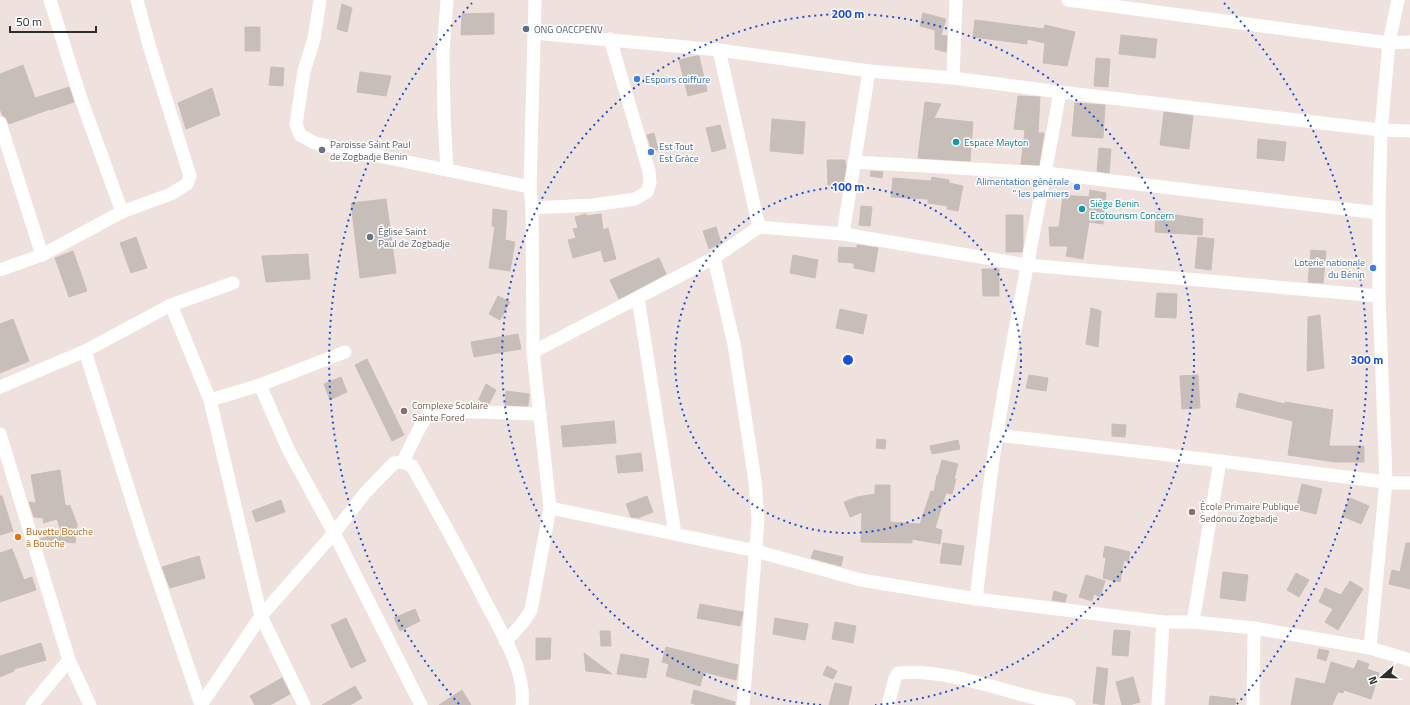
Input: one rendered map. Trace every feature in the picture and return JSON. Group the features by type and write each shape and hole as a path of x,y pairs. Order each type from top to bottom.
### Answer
{"street":[{"path":"50,0 80,96 122,212"},
{"path":"0,270 42,255 122,212 180,189 187,184 190,176 136,0"},
{"path":"320,0 314,39 304,71 298,102 296,124 300,135 315,144 530,187"},
{"path":"447,0 443,52 444,117 447,170"},
{"path":"506,641 516,632 531,610 550,508 533,352 532,208 530,187 536,0"},
{"path":"953,78 956,0"},
{"path":"1068,0 1389,44 1410,42"},
{"path":"1370,648 1386,481 1379,296 1381,130 1389,44 1398,0"},
{"path":"534,33 719,50 869,71 953,78 1381,130 1410,131"},
{"path":"532,208 593,205 635,199 647,192 650,183 649,171 610,39"},
{"path":"719,50 759,227"},
{"path":"843,234 869,71"},
{"path":"976,599 996,435 1060,92"},
{"path":"0,123 42,255"},
{"path":"854,162 1046,173 1379,213"},
{"path":"533,352 714,258 759,227 843,234 1027,265 1379,296"},
{"path":"714,258 734,344 755,481 758,520 743,705"},
{"path":"0,387 85,351 171,305 233,282"},
{"path":"638,298 675,534"},
{"path":"171,305 210,400 261,616 304,705"},
{"path":"85,351 142,532 201,705"},
{"path":"210,400 260,384 345,352"},
{"path":"260,384 288,449 334,533 420,705"},
{"path":"402,462 421,428 423,421 430,414 439,411 540,414"},
{"path":"0,434 69,660 90,705"},
{"path":"996,435 1393,483 1410,483"},
{"path":"1193,622 1220,461"},
{"path":"201,705 261,616 334,533 365,492 394,463 402,462 412,466 460,552 506,641 522,683 522,705"},
{"path":"550,508 756,551 861,580 976,599 1163,622 1193,622 1254,628 1370,648 1410,660"},
{"path":"1158,705 1163,622"},
{"path":"1253,705 1254,628"},
{"path":"32,705 69,660"},
{"path":"888,705 894,678 898,673 909,672 935,674 978,683 1029,697 1069,705"}],"building":[{"path":"342,4 352,8 347,32 337,29"},
{"path":"494,13 494,34 461,35 462,14"},
{"path":"923,13 946,19 941,35 947,36 946,52 935,49 935,30 920,26"},
{"path":"975,20 1044,29 1045,25 1075,32 1067,66 1043,63 1045,43 1027,39 1027,44 973,37"},
{"path":"245,27 260,27 260,51 245,51"},
{"path":"1121,35 1157,39 1155,58 1119,54"},
{"path":"699,56 707,91 688,96 679,60"},
{"path":"1096,58 1110,59 1108,87 1094,86"},
{"path":"23,65 35,98 69,87 74,102 9,124 0,109 0,74"},
{"path":"271,67 284,68 283,86 269,85"},
{"path":"360,72 391,76 386,96 357,92"},
{"path":"212,88 220,115 186,129 178,103"},
{"path":"1018,96 1040,97 1038,133 1044,133 1039,165 1021,164 1025,130 1014,129"},
{"path":"925,102 941,104 934,118 973,122 970,161 918,158"},
{"path":"1075,103 1105,105 1103,138 1072,136"},
{"path":"1164,112 1193,116 1189,149 1160,145"},
{"path":"772,119 805,122 803,154 770,151"},
{"path":"720,125 726,148 712,152 706,128"},
{"path":"654,133 658,150 652,151 647,135"},
{"path":"1258,139 1286,142 1284,161 1257,158"},
{"path":"1099,148 1111,149 1109,173 1097,171"},
{"path":"827,160 845,160 846,167 843,184 828,185"},
{"path":"871,171 883,172 882,178 870,176"},
{"path":"932,177 949,180 949,183 963,186 958,211 947,209 948,206 928,203 928,199 891,197 893,178 931,181"},
{"path":"1090,190 1106,193 1103,224 1089,222 1083,259 1066,256 1068,246 1050,246 1049,227 1059,227 1063,195 1089,197"},
{"path":"386,199 396,273 360,278 351,203"},
{"path":"861,206 872,207 870,226 859,225"},
{"path":"493,209 507,211 505,240 515,242 510,271 489,268 495,227 492,226"},
{"path":"1156,212 1203,219 1202,235 1155,232"},
{"path":"586,214 586,216 601,214 603,230 608,228 616,259 604,262 601,250 573,258 568,240 576,238 573,229 578,228 575,217"},
{"path":"1006,215 1023,215 1022,252 1006,252"},
{"path":"716,227 721,243 709,249 703,231"},
{"path":"136,237 147,268 131,273 120,243"},
{"path":"1198,237 1214,239 1211,270 1195,268"},
{"path":"857,245 878,248 874,272 854,268 854,263 838,262 839,247 857,248"},
{"path":"1311,250 1326,251 1323,283 1308,282"},
{"path":"73,251 87,291 69,297 55,258"},
{"path":"308,254 310,279 266,282 262,256"},
{"path":"793,255 818,260 815,278 790,273"},
{"path":"659,258 666,274 619,299 610,280"},
{"path":"982,269 999,269 999,296 983,296"},
{"path":"1157,293 1177,294 1176,318 1155,317"},
{"path":"498,296 510,302 500,320 489,314"},
{"path":"1091,308 1101,311 1098,347 1086,344"},
{"path":"840,309 867,315 863,334 836,328"},
{"path":"1320,315 1324,368 1307,371 1308,317"},
{"path":"13,319 29,361 0,373 0,324"},
{"path":"518,334 521,349 474,357 471,342"},
{"path":"367,359 404,435 392,441 355,365"},
{"path":"1029,375 1048,378 1046,391 1026,388"},
{"path":"1198,375 1200,408 1182,409 1180,376"},
{"path":"341,377 347,392 330,400 324,384"},
{"path":"486,384 496,390 489,404 484,404 478,401"},
{"path":"506,391 529,394 528,406 505,405"},
{"path":"1239,393 1285,404 1285,402 1333,410 1329,446 1364,446 1364,462 1335,462 1288,455 1293,421 1236,407"},
{"path":"614,421 616,443 563,447 561,426"},
{"path":"1112,424 1126,425 1125,437 1112,436"},
{"path":"877,439 886,440 885,449 876,448"},
{"path":"958,440 960,449 932,454 930,446"},
{"path":"641,453 643,471 618,473 616,456"},
{"path":"942,460 958,464 952,494 946,493 935,528 942,530 940,544 912,539 912,543 861,542 862,512 850,517 844,502 857,497 875,494 875,485 890,485 890,522 920,524 931,491 934,492 937,475"},
{"path":"60,470 65,505 70,506 77,524 75,543 40,539 61,531 57,519 43,523 44,518 34,517 29,502 36,503 31,475"},
{"path":"1302,484 1322,489 1316,514 1296,509"},
{"path":"0,496 2,496 13,531 0,535"},
{"path":"647,496 653,512 638,518 631,517 626,504"},
{"path":"1350,498 1369,506 1361,524 1342,516"},
{"path":"281,500 285,512 256,522 252,511"},
{"path":"943,543 964,546 961,565 940,563"},
{"path":"1406,543 1410,543 1410,589 1389,584 1392,570 1400,572"},
{"path":"1105,546 1130,552 1128,562 1124,560 1120,582 1103,578 1106,558 1103,557"},
{"path":"12,549 24,580 32,577 36,590 0,602 0,553"},
{"path":"814,550 843,557 841,566 811,558"},
{"path":"199,556 205,578 170,588 162,567"},
{"path":"1223,572 1248,575 1245,601 1220,598"},
{"path":"1296,573 1309,580 1299,597 1287,590"},
{"path":"1086,575 1105,581 1100,597 1094,594 1092,601 1079,597"},
{"path":"1350,581 1363,589 1338,630 1325,622 1333,609 1319,602 1325,588 1341,595"},
{"path":"1054,591 1067,595 1065,602 1052,600"},
{"path":"700,604 743,612 740,626 697,618"},
{"path":"415,609 420,621 400,631 394,618"},
{"path":"346,618 366,661 351,668 331,625"},
{"path":"775,618 808,624 805,640 773,634"},
{"path":"835,622 856,626 853,643 832,639"},
{"path":"1114,630 1130,631 1128,656 1112,655"},
{"path":"600,631 610,631 611,646 601,646"},
{"path":"536,638 551,638 550,659 536,660"},
{"path":"41,643 46,660 14,669 14,671 0,677 0,656"},
{"path":"666,647 738,665 736,680 704,672 700,686 666,676 669,664 662,662"},
{"path":"1319,649 1329,651 1326,661 1317,658"},
{"path":"584,653 612,674 586,671"},
{"path":"621,654 649,659 646,678 617,674"},
{"path":"1358,660 1369,664 1367,669 1379,673 1371,699 1344,690 1343,693 1338,692 1332,705 1291,705 1296,678 1325,684 1331,662 1354,669"},
{"path":"827,666 837,671 833,679 823,675"},
{"path":"1097,667 1108,669 1104,705 1093,703"},
{"path":"1133,677 1140,702 1122,705 1116,682"},
{"path":"282,678 290,694 270,705 255,705 250,696"},
{"path":"835,683 852,687 848,705 829,705"},
{"path":"355,686 362,698 350,705 322,705"},
{"path":"462,690 471,705 439,705"},
{"path":"694,690 735,702 735,705 697,705 691,703"},
{"path":"1210,696 1236,699 1235,705 1209,705"}],"place":[{"name":"ONG OACCPENV","path":"526,29"},
{"name":"Espoirs coiffure","path":"637,79"},
{"name":"Espace Mayton","path":"956,142"},
{"name":"Paroisse Saint Paul de Zogbadje Benin","path":"322,150"},
{"name":"Est Tout Est Grâce","path":"651,152"},
{"name":"Alimentation générale \" les palmiers","path":"1077,187"},
{"name":"Siège Benin Ecotourism Concern","path":"1082,209"},
{"name":"Église Saint Paul de Zogbadje","path":"370,237"},
{"name":"Loterie nationale du Bénin","path":"1373,268"},
{"name":"Complexe Scolaire Sainte Fored","path":"404,411"},
{"name":"École Primaire Publique Sedonou Zogbadje","path":"1192,512"},
{"name":"Buvette Bouche à Bouche","path":"18,537"}]}
